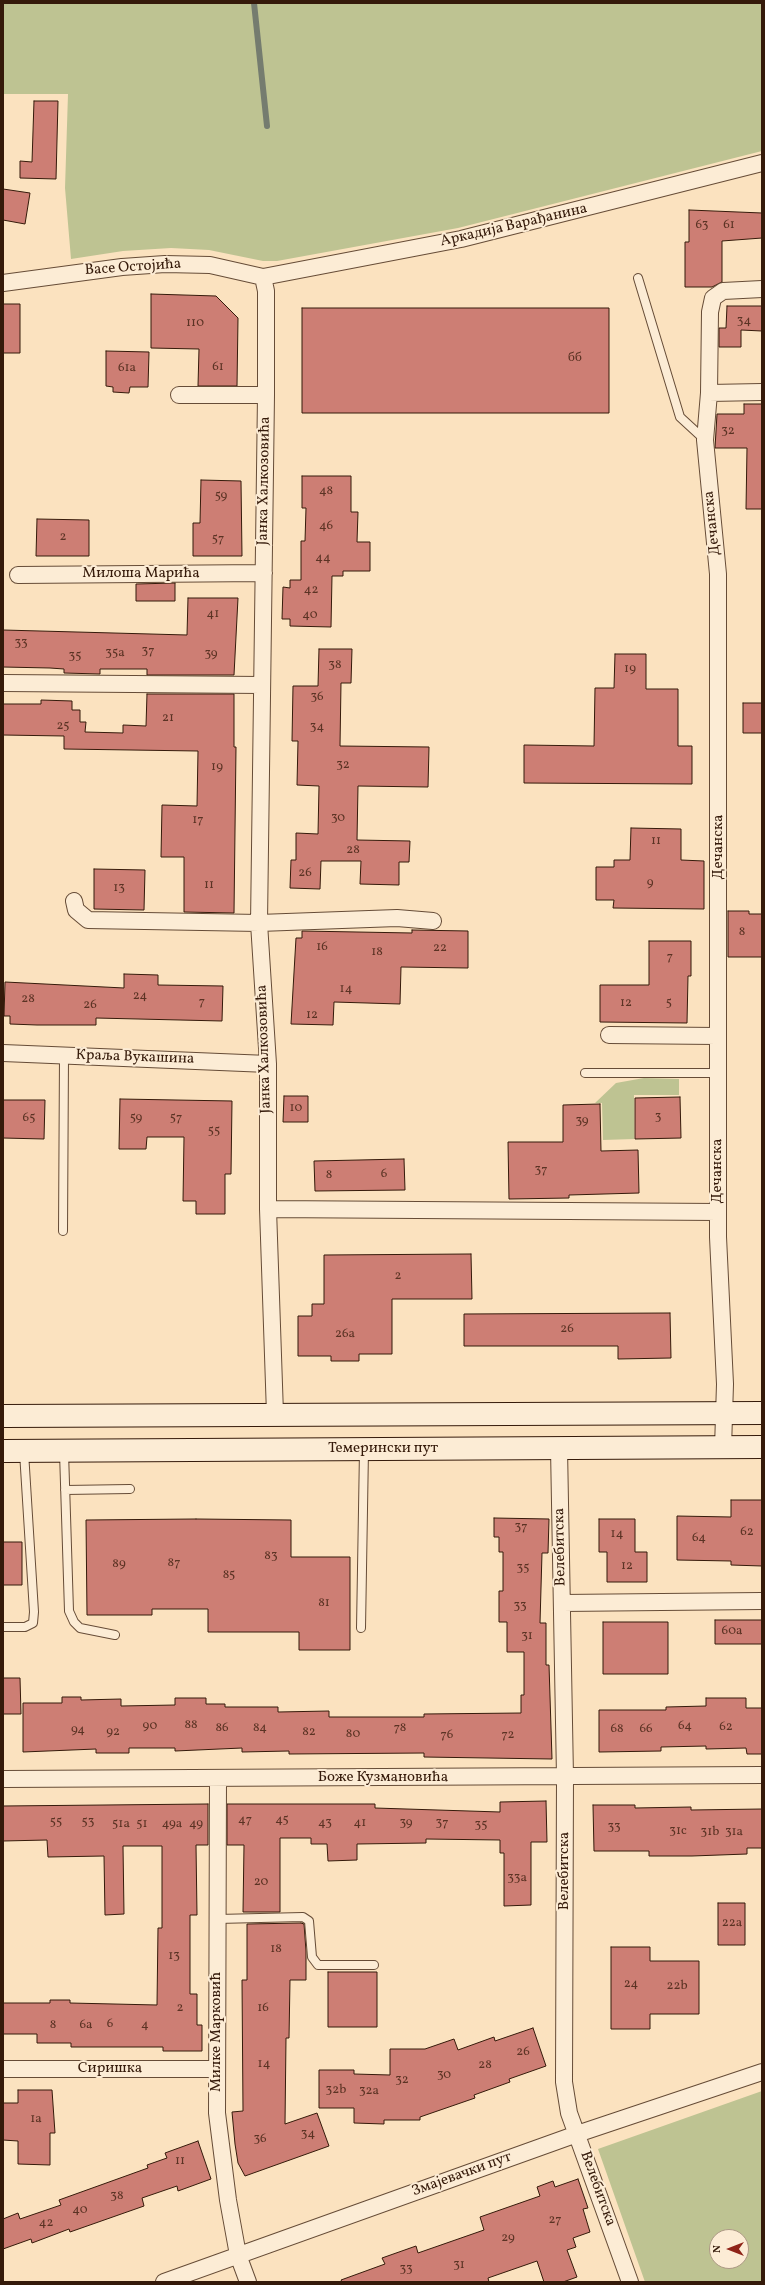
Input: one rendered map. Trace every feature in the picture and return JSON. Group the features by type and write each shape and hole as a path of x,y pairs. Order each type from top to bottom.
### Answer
{"main road":[{"path":"3,1416 762,1413"},
{"name":"Темерински пут","path":"13,1451 762,1447"}],"street":[{"name":"Аркадија Варађанина","path":"263,277 461,239 762,163"},
{"name":"Васе Остојића","path":"3,283 122,267 165,264 210,265 263,277"},
{"name":"Јанка Халкозовића","path":"263,277 266,291 266,395 259,923 268,1064 268,1209 275,1414"},
{"name":"Дечанска","path":"723,1448 724,1413 718,1212 718,574 705,440 709,392 710,312 713,298 723,290 762,289"},
{"path":"709,392 762,392"},
{"path":"179,395 266,395"},
{"name":"Милоша Марића","path":"18,575 264,574"},
{"path":"3,683 262,685"},
{"path":"74,901 76,910 88,920 259,923 397,918 433,921"},
{"path":"609,1035 718,1036"},
{"name":"Краља Вукашина","path":"3,1053 268,1064"},
{"path":"268,1209 718,1212"},
{"name":"Велебитска","path":"559,1448 565,1777 564,2082 569,2113 630,2282"},
{"path":"562,1603 762,1601"},
{"name":"Боже Кузмановића","path":"3,1779 762,1775"},
{"name":"Милке Марковић","path":"218,1779 217,2113 221,2153 238,2255 248,2282"},
{"name":"Сиришка","path":"3,2069 217,2069"},
{"name":"Змајевачки пут","path":"164,2282 577,2134 762,2072"}],"lane":[{"path":"638,278 680,417 705,440"},
{"path":"64,1056 64,1231"},
{"path":"586,1073 718,1073"},
{"path":"361,1628 364,1449"},
{"path":"3,1627 25,1627 33,1623 34,1612 13,1451"},
{"path":"64,1451 70,1611 74,1622 80,1628 115,1635"},
{"path":"65,1490 130,1489"},
{"path":"217,1919 303,1917 309,1921 312,1957 318,1965 374,1965"}],"green space":[{"path":"3,3 762,3 762,151 458,228 277,261 263,261 209,250 171,248 123,251 71,259 65,188 68,94 3,94"},
{"path":"644,1078 679,1079 679,1095 634,1095 634,1139 603,1140 602,1103 595,1103 616,1083"},
{"path":"762,2091 762,2282 645,2282 598,2149"}],"building":[{"path":"34,101 58,101 56,179 20,178 20,161 32,162"},
{"path":"3,189 30,193 25,224 3,220"},
{"path":"689,210 762,213 762,238 722,241 722,282 712,287 685,287 685,242 689,242"},
{"path":"151,294 216,296 238,318 237,386 198,386 199,349 151,348"},
{"path":"3,304 20,304 20,353 3,353"},
{"path":"727,306 762,306 762,331 741,330 741,347 719,347 719,328 726,328"},
{"path":"302,308 609,308 609,413 302,413"},
{"path":"106,351 149,352 148,387 130,387 129,393 113,392 113,387 106,386"},
{"path":"744,404 762,404 762,509 746,509 747,448 715,448 717,414 744,414"},
{"path":"302,476 351,476 351,512 358,512 357,542 370,542 370,571 343,571 343,576 332,576 331,627 290,626 290,619 282,619 283,587 290,588 290,580 301,580 301,541 305,541 306,508 302,508"},
{"path":"201,480 241,481 242,556 193,556 193,523 200,523"},
{"path":"37,519 89,520 89,556 36,556"},
{"path":"175,583 175,601 136,601 136,584"},
{"path":"188,598 238,598 234,675 147,675 147,669 100,669 100,674 64,673 64,669 3,667 3,630 187,635"},
{"path":"319,649 352,649 351,683 341,683 340,746 429,747 428,787 358,786 357,840 410,841 409,862 399,862 399,885 360,884 361,861 321,861 320,889 290,888 291,860 296,860 296,833 318,834 319,786 297,785 298,741 292,741 293,686 318,686"},
{"path":"615,654 646,654 646,689 678,689 678,746 692,746 692,784 524,783 524,745 594,746 595,688 614,688"},
{"path":"147,694 234,694 234,747 236,747 234,913 184,912 184,857 161,857 162,805 197,806 198,751 64,749 64,736 3,735 3,704 41,704 41,700 72,701 72,710 80,710 80,722 86,722 85,732 123,733 123,725 146,726"},
{"path":"743,703 762,703 762,733 743,733"},
{"path":"631,828 681,829 681,860 704,861 704,909 613,908 614,900 596,900 596,867 614,867 614,860 630,860"},
{"path":"94,869 145,870 144,910 94,909"},
{"path":"728,911 749,911 749,914 762,914 762,957 728,957"},
{"path":"412,930 468,931 468,968 401,967 400,1004 334,1002 333,1025 291,1024 296,938 302,938 302,931 412,933"},
{"path":"649,941 691,941 691,976 688,976 687,1023 600,1022 600,985 649,985"},
{"path":"124,974 158,975 158,985 223,986 222,1021 96,1018 96,1025 37,1025 10,1024 10,1016 4,1016 5,982 124,988"},
{"path":"284,1096 308,1096 308,1122 283,1122"},
{"path":"680,1097 681,1138 635,1139 635,1098"},
{"path":"120,1099 232,1101 231,1174 225,1174 225,1214 196,1214 196,1201 183,1201 184,1137 147,1137 146,1149 119,1149"},
{"path":"3,1100 45,1100 44,1139 3,1138"},
{"path":"600,1104 601,1151 638,1150 639,1193 569,1195 569,1198 509,1199 508,1142 563,1142 563,1105"},
{"path":"404,1159 405,1190 315,1191 314,1161"},
{"path":"471,1254 472,1299 392,1299 392,1354 359,1354 359,1361 331,1361 331,1356 298,1356 298,1316 312,1316 312,1304 324,1304 324,1255"},
{"path":"670,1313 671,1358 618,1359 618,1346 464,1346 464,1314"},
{"path":"731,1500 762,1500 762,1566 731,1565 731,1561 677,1560 677,1516 731,1517"},
{"path":"494,1518 549,1519 548,1553 542,1553 540,1623 546,1623 546,1665 549,1665 552,1759 424,1757 424,1753 289,1754 289,1751 242,1752 242,1748 175,1751 175,1748 129,1748 129,1753 96,1753 96,1749 23,1752 23,1703 62,1703 62,1697 81,1697 81,1700 121,1699 121,1706 175,1705 175,1698 206,1698 206,1704 225,1704 225,1707 278,1707 278,1712 329,1711 329,1717 424,1717 424,1714 521,1713 521,1695 524,1695 524,1652 507,1652 507,1622 499,1622 499,1591 503,1591 503,1552 499,1552 499,1537 494,1537"},
{"path":"599,1519 635,1519 635,1552 647,1552 647,1582 607,1582 607,1552 599,1552"},
{"path":"86,1520 291,1520 291,1557 350,1557 350,1650 299,1650 299,1632 208,1632 208,1609 152,1609 152,1615 87,1615"},
{"path":"3,1542 22,1542 22,1585 3,1585"},
{"path":"715,1620 762,1620 762,1644 715,1644"},
{"path":"603,1622 668,1622 668,1674 603,1674"},
{"path":"3,1678 20,1678 21,1714 3,1714"},
{"path":"706,1698 746,1698 746,1708 762,1708 762,1754 747,1754 746,1748 706,1749 706,1746 661,1747 661,1751 599,1752 599,1710 666,1710 666,1707 706,1706"},
{"path":"546,1801 547,1842 531,1842 531,1905 504,1906 504,1853 500,1853 500,1840 426,1839 426,1843 357,1844 357,1860 328,1861 327,1844 311,1844 311,1838 280,1838 280,1912 243,1912 244,1845 227,1845 227,1804 375,1804 375,1808 500,1812 500,1802"},
{"path":"208,1804 208,1845 196,1845 197,1915 190,1915 190,1994 197,1994 197,2025 202,2025 202,2051 163,2051 163,2047 71,2047 71,2043 37,2043 37,2034 3,2034 3,2003 50,2003 50,2000 70,2000 70,2003 157,2005 158,1928 162,1928 162,1846 123,1846 124,1914 105,1915 104,1856 48,1857 47,1840 3,1841 3,1806"},
{"path":"593,1805 635,1805 635,1808 691,1807 691,1810 762,1809 762,1848 747,1848 747,1854 692,1856 649,1856 649,1851 594,1851"},
{"path":"718,1903 745,1903 745,1945 718,1945"},
{"path":"247,1924 304,1924 306,1980 290,1980 289,2038 286,2038 285,2124 317,2113 329,2146 245,2176 238,2163 232,2112 243,2111 242,1980 247,1980"},
{"path":"611,1947 650,1947 650,1961 699,1961 699,2014 650,2014 650,2029 611,2029"},
{"path":"328,1972 377,1972 377,2027 328,2027"},
{"path":"533,2028 546,2066 509,2079 510,2082 474,2095 475,2098 420,2117 420,2120 384,2120 384,2124 354,2123 354,2108 319,2108 319,2070 354,2070 354,2074 390,2075 390,2049 425,2049 454,2039 458,2050 494,2037 495,2041"},
{"path":"18,2090 52,2090 55,2133 50,2133 50,2165 18,2164 18,2141 3,2140 3,2103 18,2103"},
{"path":"198,2141 211,2179 178,2191 177,2186 142,2198 144,2206 70,2232 69,2229 32,2243 31,2239 3,2249 3,2219 18,2213 20,2219 61,2205 59,2200 148,2168 147,2165 167,2158 165,2153"},
{"path":"578,2179 588,2208 583,2209 590,2232 573,2238 576,2247 567,2250 577,2277 563,2282 544,2282 537,2261 488,2278 489,2282 342,2282 341,2280 385,2264 382,2258 416,2246 418,2253 484,2230 480,2217 540,2196 537,2187 553,2181 555,2187"}],"waterway":[{"path":"254,3 267,126"}]}
